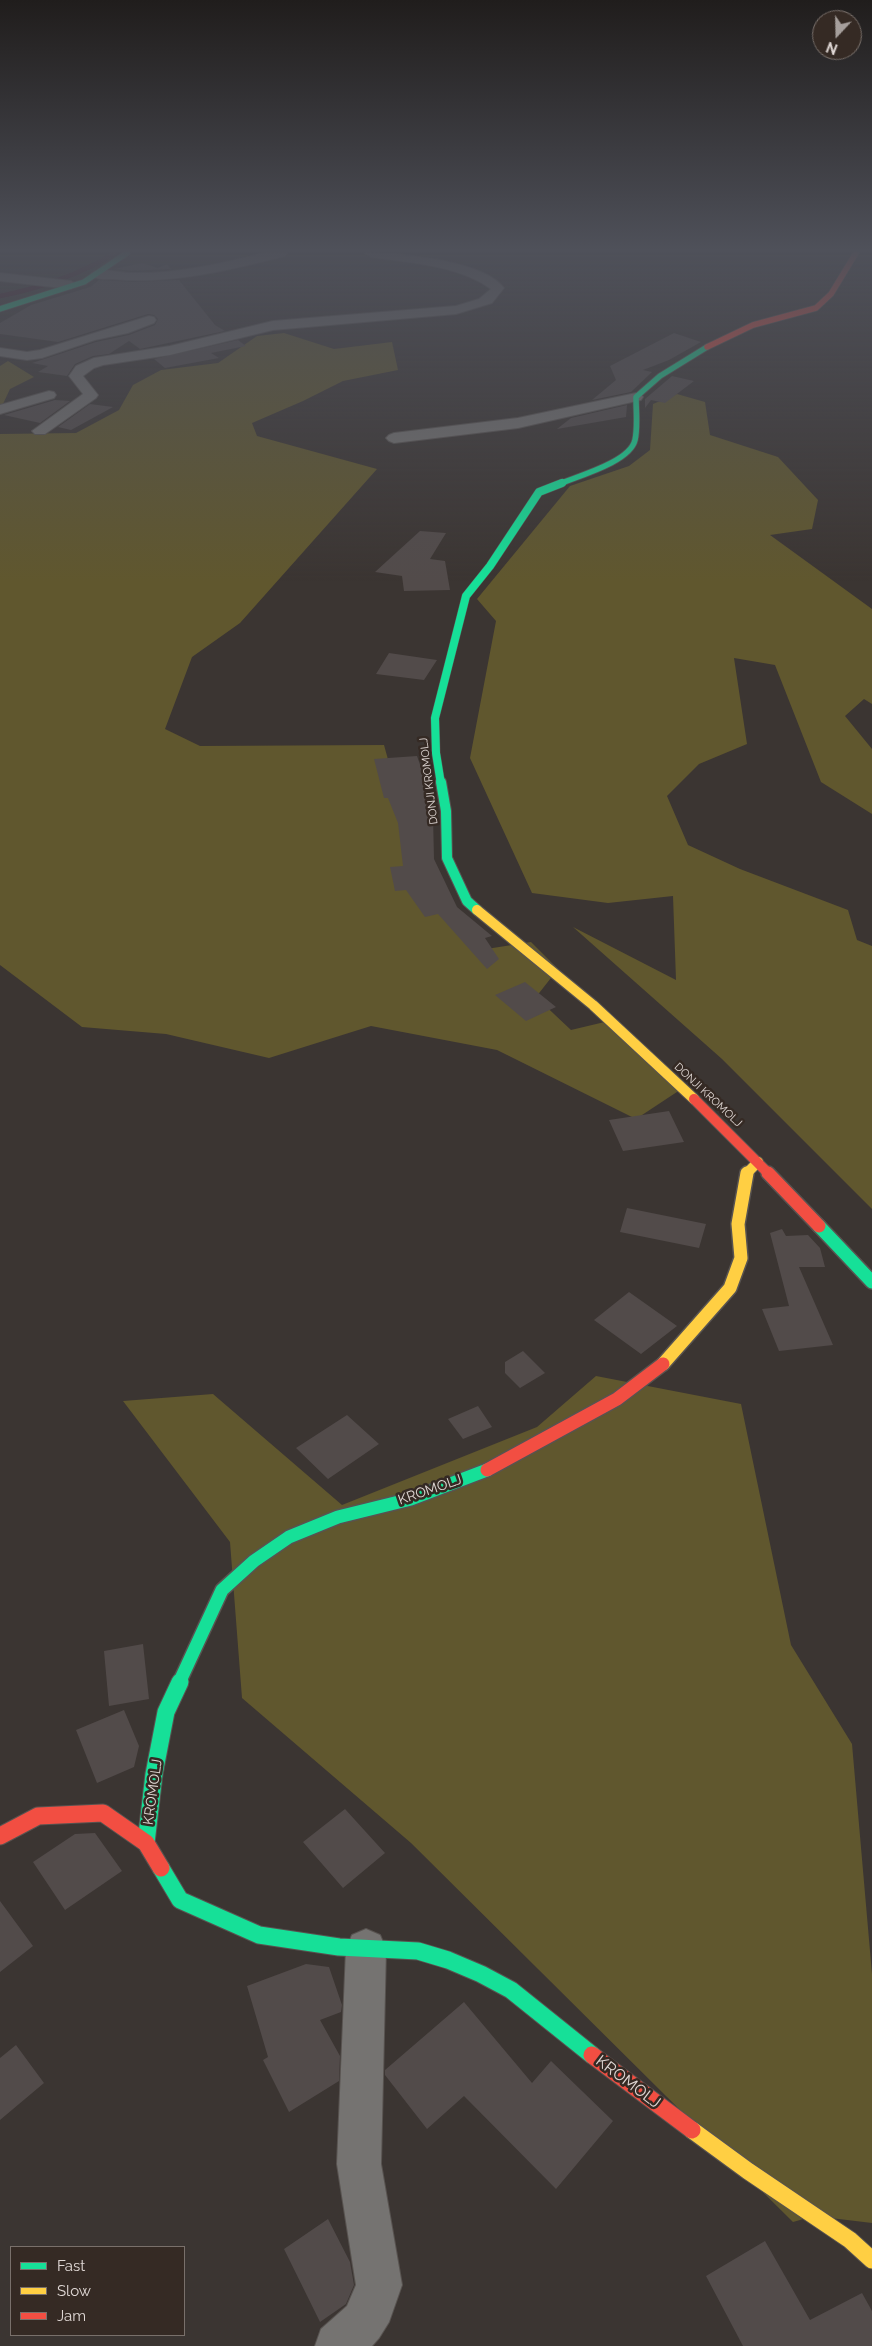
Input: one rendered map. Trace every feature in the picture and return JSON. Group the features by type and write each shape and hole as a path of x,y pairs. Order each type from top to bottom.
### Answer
{"street":[{"path":"40,431 91,395 76,376 86,366 94,362"},
{"path":"394,438 518,424 593,405 636,397 649,383 680,362"},
{"path":"0,410 49,395"},
{"name":"DONJI KROMOLJ","path":"636,397 635,440 631,450 613,462 539,492 490,566 466,596 435,718 436,754 446,811 447,858 467,901 593,1005 732,1135 872,1282"},
{"name":"KROMOLJ","path":"146,1843 154,1774 166,1712 222,1590 254,1561 288,1537 338,1517 411,1499 488,1470 617,1399 664,1363 697,1323 730,1288 741,1258 738,1224 746,1174 758,1162"},
{"name":"KROMOLJ","path":"0,1836 38,1816 103,1813 146,1843 180,1900 259,1935 366,1949 418,1951 448,1960 510,1990 612,2072 748,2171 850,2240 872,2260"},
{"path":"338,2346 363,2322 373,2306 379,2286 359,2164 366,1949"}],"shaded area":[{"path":"6,362 10,362 34,377 10,389 3,404 0,405 0,366"},
{"path":"396,362 398,370 343,381 252,423 257,436 377,469 240,623 192,657 165,729 200,746 384,745 402,810 480,950 531,942 558,969 536,997 571,1030 613,1020 686,1086 636,1119 497,1050 371,1026 269,1058 166,1034 82,1027 0,965 0,434 76,433 119,410 133,385 161,370 218,363"},
{"path":"677,394 705,402 710,435 778,457 818,500 812,529 770,535 872,609 872,704 864,699 845,716 872,749 872,814 821,782 775,665 734,658 747,744 699,764 667,796 688,845 740,869 848,910 857,940 872,946 872,1209 722,1059 573,927 676,980 673,896 608,903 532,893 470,758 496,621 477,599 570,486 629,466 650,450 653,404"},
{"path":"596,1376 741,1404 791,1645 852,1744 872,1974 872,2223 814,2216 793,2222 411,1843 242,1698 230,1542 123,1401 213,1394 342,1505 537,1427"}],"building":[{"path":"78,362 75,364 67,376 38,372 48,366 32,363"},
{"path":"158,362 195,362 165,368"},
{"path":"617,362 663,362 643,370 652,372 631,392 592,400 616,380 610,366"},
{"path":"672,376 694,381 665,403 651,400 645,408 645,399"},
{"path":"55,400 70,401 40,423 4,415"},
{"path":"90,404 113,407 71,430 58,427"},
{"path":"627,405 626,417 557,429 571,418"},
{"path":"420,531 446,533 430,559 445,561 450,590 404,591 402,576 375,572"},
{"path":"389,653 437,660 424,680 376,674"},
{"path":"417,756 430,793 424,793 433,816 434,859 457,907 492,936 485,938 499,959 487,969 438,914 425,917 406,890 395,891 390,867 403,866 398,823 388,798 384,798 374,759"},
{"path":"525,982 556,1007 526,1021 495,995"},
{"path":"669,1111 684,1142 623,1151 609,1120"},
{"path":"627,1208 706,1224 699,1248 620,1232"},
{"path":"782,1229 786,1236 808,1235 820,1248 825,1267 799,1267 833,1345 779,1351 762,1309 789,1306 770,1233"},
{"path":"629,1292 677,1326 641,1354 594,1320"},
{"path":"523,1351 545,1373 520,1388 505,1373 505,1362"},
{"path":"478,1406 492,1427 463,1439 448,1419"},
{"path":"347,1415 379,1444 328,1479 296,1448"},
{"path":"143,1644 149,1699 109,1706 104,1651"},
{"path":"124,1710 139,1746 134,1767 97,1783 76,1730"},
{"path":"345,1809 385,1853 343,1888 303,1842"},
{"path":"95,1833 122,1871 65,1910 33,1862 75,1834"},
{"path":"0,1901 33,1946 0,1972"},
{"path":"306,1964 329,1967 342,2005 341,2012 320,2020 340,2056 339,2081 289,2112 263,2060 268,2057 247,1986"},
{"path":"464,2002 532,2083 551,2061 613,2121 556,2189 464,2096 427,2129 385,2075 385,2070"},
{"path":"16,2045 44,2083 0,2120 0,2058"},
{"path":"328,2219 350,2262 354,2285 346,2304 320,2322 284,2249"},
{"path":"765,2241 810,2320 862,2293 872,2311 872,2346 743,2346 706,2276"}],"traffic: fast":[{"path":"477,910 467,901 447,858 446,811 436,753 435,718 466,596 490,566 539,492 613,462 631,450 635,440 636,397 660,376 682,362"},
{"path":"819,1226 872,1282"},
{"path":"146,1843 154,1774 166,1712 222,1590 254,1561 289,1537 338,1517 411,1499 487,1470"},
{"path":"161,1868 180,1900 259,1935 339,1947 418,1951 448,1960 481,1974 511,1990 592,2055"}],"traffic: slow":[{"path":"477,910 593,1005 694,1099"},
{"path":"663,1364 730,1288 741,1258 738,1224 746,1174 758,1162"},
{"path":"692,2130 748,2171 850,2240 872,2260"}],"traffic: jam":[{"path":"694,1099 732,1135 819,1226"},
{"path":"487,1470 617,1399 663,1364"},
{"path":"0,1836 38,1816 103,1813 146,1843 161,1868"},
{"path":"592,2055 692,2130"}]}
